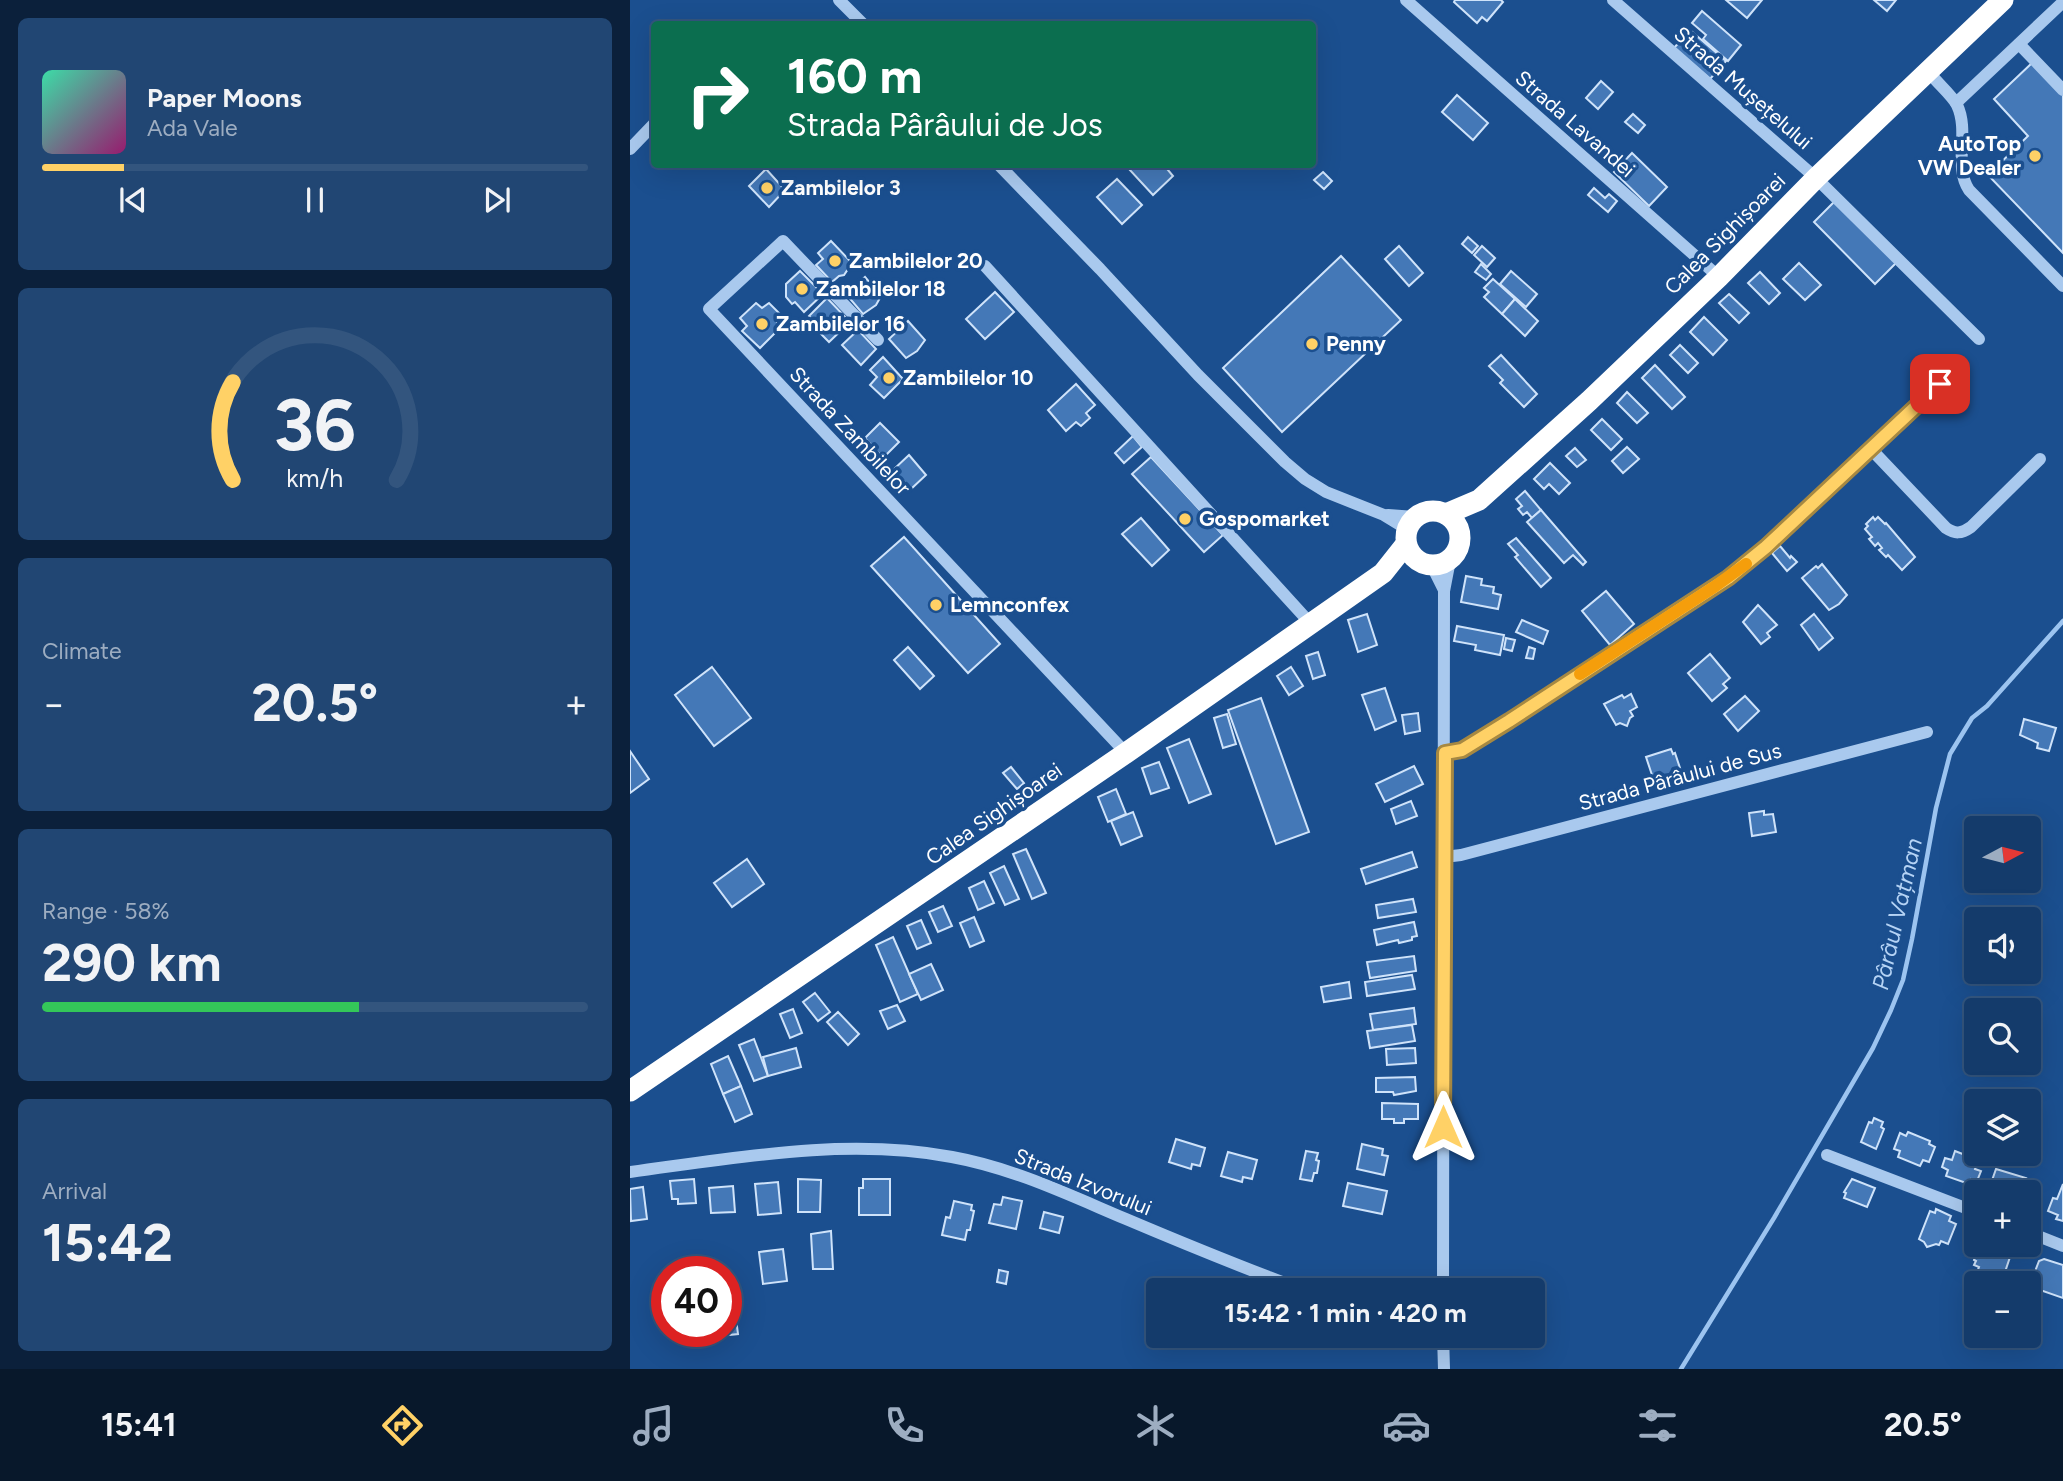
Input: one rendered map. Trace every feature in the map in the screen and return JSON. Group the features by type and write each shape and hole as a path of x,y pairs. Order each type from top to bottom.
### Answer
{"highway":[{"name":"Calea Sighișoarei","path":"1459,531 1479,500 1589,401 1816,178 2003,0"},
{"name":"Calea Sighișoarei","path":"1446,514 1479,500"},
{"path":"1430,511 1446,514 1454,521 1459,531 1457,552 1433,562 1410,554 1409,530 1430,511"},
{"name":"Calea Sighișoarei","path":"1383,573 1409,530"},
{"name":"Calea Sighișoarei","path":"630,1091 1126,753 1383,573 1433,562"}],"street":[{"path":"839,0 860,21"},
{"name":"Strada Lavandei","path":"1406,0 1719,276"},
{"name":"Strada Mușețelului","path":"1613,0 1816,178 1979,339"},
{"path":"1956,103 2061,4"},
{"path":"2019,44 2063,90"},
{"path":"1929,72 1956,103 1963,126 1962,180 2061,280"},
{"path":"630,149 651,127"},
{"path":"1002,168 1198,375 1285,462 1326,492 1384,514 1409,530"},
{"name":"Strada Zambilelor","path":"878,340 783,241 709,309 1126,753"},
{"path":"985,266 1311,624"},
{"path":"1445,753 1462,750 1509,721 1728,578 1766,547 1958,369"},
{"path":"1870,449 1946,528 1954,533 1964,532 1971,527 2040,459"},
{"path":"1433,562 1444,591"},
{"path":"1433,562 1444,591 1443,1278"},
{"name":"Strada Pârâului de Sus","path":"1444,857 1461,855 1927,732"},
{"name":"Strada Izvorului","path":"630,1172 756,1155 804,1152 874,1149 951,1157 1021,1175 1272,1278"},
{"path":"1827,1154 1964,1207"},
{"path":"2041,1237 2063,1246"},
{"path":"1443,1348 1444,1369"}],"building":[{"path":"1726,0 1762,0 1747,18"},
{"path":"1874,0 1896,0 1887,11"},
{"path":"1454,2 1503,2 1487,21 1482,17 1477,23"},
{"path":"1702,11 1741,45 1728,61 1703,39 1706,35 1692,23"},
{"path":"1690,30 1726,61 1710,79 1674,48"},
{"name":"AutoTop VW Dealer","path":"2032,63 2063,95 2063,253 1988,175 2028,136 1994,99"},
{"path":"1601,81 1613,92 1598,109 1586,98"},
{"path":"1457,95 1488,123 1473,140 1442,112"},
{"path":"1633,114 1645,125 1638,133 1625,122"},
{"path":"1632,153 1667,187 1649,206 1614,172"},
{"path":"1128,168 1166,168 1173,176 1153,195"},
{"name":"Zambilelor 3","path":"766,169 785,190 769,207 749,186"},
{"path":"1323,172 1332,181 1324,189 1314,180"},
{"path":"1117,179 1142,205 1122,224 1097,197"},
{"path":"1594,188 1605,198 1609,194 1617,201 1608,212 1588,195"},
{"path":"1836,200 1897,262 1875,284 1814,222"},
{"path":"1468,237 1478,246 1472,253 1462,244"},
{"name":"Zambilelor 20","path":"831,241 852,263 844,275 832,282 816,265 823,259 818,253"},
{"path":"1399,246 1423,273 1409,286 1385,259"},
{"path":"1482,246 1495,258 1487,267 1474,255"},
{"name":"Penny","path":"1341,256 1401,320 1282,432 1223,368"},
{"path":"1799,263 1821,285 1805,300 1783,279"},
{"path":"1481,264 1491,274 1486,280 1475,272"},
{"name":"Zambilelor 18","path":"800,271 823,294 804,312 786,297 786,284"},
{"path":"1511,271 1537,294 1526,307 1500,284"},
{"path":"1760,272 1780,293 1769,304 1748,283"},
{"path":"865,277 881,296 876,305 863,314 846,294"},
{"path":"1493,279 1515,299 1502,314 1484,297 1489,292 1484,288"},
{"path":"995,292 1014,312 985,339 966,319"},
{"path":"1729,294 1749,313 1739,323 1719,303"},
{"path":"827,298 850,322 829,342 814,327 817,325 809,316"},
{"path":"1515,299 1538,321 1525,336 1502,314"},
{"name":"Zambilelor 16","path":"756,303 762,308 769,303 782,316 777,322 781,327 760,348 742,331 747,326 740,318"},
{"path":"1704,317 1727,340 1713,355 1690,332"},
{"path":"908,321 925,340 917,351 906,358 889,339"},
{"path":"858,330 876,349 861,365 842,345"},
{"path":"1680,345 1698,363 1688,373 1670,355"},
{"path":"1501,355 1537,394 1524,407 1500,383 1503,380 1489,366"},
{"name":"Zambilelor 10","path":"883,357 903,379 884,398 870,385 877,377 870,370"},
{"path":"1655,365 1685,397 1672,409 1642,378"},
{"path":"1076,384 1095,405 1086,413 1090,418 1081,426 1076,422 1066,431 1048,410"},
{"path":"1627,392 1648,413 1637,423 1617,403"},
{"path":"1602,419 1622,439 1611,450 1591,430"},
{"path":"880,423 899,442 883,458 865,438"},
{"path":"1133,436 1142,447 1124,463 1115,453"},
{"path":"1627,447 1639,459 1623,473 1612,461"},
{"path":"1575,448 1586,460 1577,467 1566,456"},
{"path":"909,455 926,475 911,489 893,470"},
{"path":"1151,457 1223,535 1204,552 1132,474"},
{"path":"1550,463 1570,483 1559,494 1549,484 1544,489 1534,479"},
{"path":"1525,491 1541,510 1532,518 1527,512 1523,515 1518,509 1522,506 1516,499"},
{"path":"1541,510 1586,562 1583,565 1573,555 1564,563 1527,522"},
{"path":"1873,517 1886,523 1915,557 1902,570 1888,555 1886,557 1879,550 1882,548 1878,543 1875,546 1869,539 1872,537 1865,529"},
{"path":"1141,518 1169,550 1152,566 1122,534"},
{"name":"Lemnconfex","path":"904,537 1000,644 968,673 871,566"},
{"path":"1516,538 1551,578 1541,587 1515,557 1518,555 1508,544"},
{"path":"1780,546 1797,562 1787,571 1772,553"},
{"path":"1822,564 1847,595 1829,610 1802,578"},
{"path":"1466,576 1482,579 1481,585 1494,587 1493,593 1501,595 1498,609 1461,602"},
{"path":"1606,591 1634,624 1610,645 1582,611"},
{"path":"1758,605 1777,625 1767,633 1770,637 1761,644 1743,622"},
{"path":"1367,614 1377,645 1358,652 1348,620"},
{"path":"1814,614 1833,638 1819,650 1801,625"},
{"path":"1522,620 1548,631 1543,644 1516,632"},
{"path":"1457,626 1504,635 1500,655 1475,650 1476,645 1454,641"},
{"path":"1506,638 1515,640 1512,651 1504,649"},
{"path":"908,647 934,676 920,689 894,660"},
{"path":"1529,647 1535,649 1533,659 1526,658"},
{"path":"1318,652 1325,675 1313,679 1306,656"},
{"path":"1710,654 1730,678 1723,684 1727,688 1712,701 1688,673"},
{"path":"712,667 751,718 714,746 675,695"},
{"path":"1291,667 1303,686 1289,695 1277,676"},
{"path":"1385,688 1396,721 1375,730 1362,695"},
{"path":"1631,694 1637,707 1630,711 1633,716 1627,726 1620,723 1616,725 1604,704 1622,695 1624,698"},
{"path":"1745,696 1759,711 1738,731 1724,714"},
{"path":"1261,698 1309,832 1276,844 1228,710"},
{"path":"1418,713 1420,731 1405,734 1402,715"},
{"path":"1227,714 1236,744 1223,748 1214,718"},
{"path":"2024,719 2056,728 2049,751 2037,748 2038,743 2020,735"},
{"path":"1189,739 1211,794 1189,803 1167,748"},
{"path":"1671,749 1680,768 1672,771 1673,774 1654,781 1646,757"},
{"path":"630,751 649,779 630,793"},
{"path":"1159,762 1169,788 1151,794 1142,768"},
{"path":"1414,766 1423,784 1385,802 1376,784"},
{"path":"1011,767 1024,783 1017,789 1003,773"},
{"path":"1116,789 1126,814 1108,822 1098,797"},
{"path":"1411,801 1417,816 1396,824 1391,809"},
{"path":"1764,811 1764,815 1773,814 1776,832 1752,836 1749,813"},
{"path":"1133,812 1142,836 1121,845 1111,821"},
{"path":"1026,849 1046,893 1032,899 1013,854"},
{"path":"1412,852 1417,867 1366,884 1361,869"},
{"path":"747,859 764,884 732,907 714,883"},
{"path":"1004,866 1019,899 1005,905 990,873"},
{"path":"984,881 994,903 978,910 969,888"},
{"path":"1413,899 1416,912 1378,918 1376,905"},
{"path":"943,906 952,926 938,932 929,912"},
{"path":"974,917 984,941 970,947 960,923"},
{"path":"921,920 931,943 917,949 907,926"},
{"path":"1414,922 1417,936 1412,937 1412,940 1377,945 1374,930"},
{"path":"893,937 918,994 900,1002 876,945"},
{"path":"1414,956 1416,971 1370,978 1367,962"},
{"path":"931,964 943,990 921,1000 909,974"},
{"path":"1412,975 1415,989 1367,996 1365,982"},
{"path":"1349,982 1351,998 1324,1002 1321,987"},
{"path":"815,993 830,1012 818,1021 803,1002"},
{"path":"897,1005 905,1021 888,1029 880,1011"},
{"path":"1414,1008 1416,1024 1373,1030 1370,1014"},
{"path":"793,1009 802,1033 790,1038 780,1014"},
{"path":"838,1012 859,1034 848,1045 827,1022"},
{"path":"1412,1025 1415,1041 1370,1048 1367,1031"},
{"path":"754,1039 768,1076 754,1081 739,1045"},
{"path":"796,1048 801,1067 768,1076 763,1057"},
{"path":"1415,1048 1416,1063 1387,1065 1386,1049"},
{"path":"728,1056 741,1086 723,1094 711,1064"},
{"path":"1415,1077 1416,1091 1394,1095 1393,1092 1376,1092 1376,1078"},
{"path":"741,1086 752,1114 735,1122 723,1094"},
{"path":"1382,1103 1418,1104 1418,1119 1404,1119 1404,1123 1394,1123 1394,1119 1382,1119"},
{"path":"1874,1118 1883,1122 1881,1127 1884,1129 1876,1149 1861,1142 1869,1122 1872,1123"},
{"path":"1908,1132 1930,1141 1929,1144 1935,1147 1929,1162 1923,1160 1920,1166 1898,1157 1900,1151 1894,1149 1900,1133 1906,1136"},
{"path":"1176,1139 1205,1148 1200,1166 1192,1164 1191,1169 1169,1162"},
{"path":"1362,1144 1383,1149 1382,1155 1388,1156 1384,1175 1357,1169"},
{"path":"1306,1151 1318,1153 1317,1173 1314,1173 1312,1181 1300,1179"},
{"path":"1955,1151 1964,1155 1964,1166 1976,1166 1975,1169 1981,1171 1977,1180 1964,1180 1964,1182 1946,1176 1948,1170 1942,1167 1945,1158 1952,1160"},
{"path":"1228,1152 1257,1160 1252,1179 1243,1177 1242,1182 1221,1176"},
{"path":"1996,1169 2026,1178 2025,1180 1992,1180"},
{"path":"694,1179 696,1203 678,1204 678,1199 672,1199 670,1181"},
{"path":"798,1179 821,1180 820,1212 798,1212"},
{"path":"863,1179 890,1179 890,1215 859,1215 859,1188 863,1188"},
{"path":"1852,1179 1875,1188 1867,1207 1844,1198 1844,1192"},
{"path":"778,1182 781,1213 758,1215 755,1184"},
{"path":"1348,1183 1387,1191 1382,1214 1343,1206"},
{"path":"2063,1184 2063,1221 2056,1219 2058,1215 2048,1211"},
{"path":"733,1186 735,1212 711,1213 709,1188"},
{"path":"643,1187 647,1219 631,1221 630,1189"},
{"path":"1003,1197 1022,1201 1016,1229 989,1223 994,1204 1001,1205"},
{"path":"954,1201 972,1205 971,1210 974,1211 965,1240 942,1235 946,1217 950,1218"},
{"path":"1936,1209 1951,1216 1949,1221 1956,1224 1948,1244 1941,1241 1939,1245 1927,1247 1919,1239 1930,1211 1935,1213"},
{"path":"1044,1212 1063,1217 1059,1233 1040,1228"},
{"path":"831,1231 833,1269 813,1269 811,1234"},
{"path":"783,1249 787,1281 763,1284 759,1252"},
{"path":"1975,1257 2010,1257 2005,1271 1977,1271 1979,1267 1974,1265"},
{"path":"2044,1259 2063,1265 2063,1298 2041,1290 2041,1271 2035,1271 2039,1261"},
{"path":"999,1270 1008,1272 1006,1284 997,1282"}],"waterway":[{"name":"Pârâul Vațman","path":"1681,1369 1774,1218 1873,1048 1891,1010 1903,980 1936,808 1950,754 1972,718 1987,706 2063,621"}],"slow traffic":[{"path":"1580,674 1746,564"}],"place":[{"name":"AutoTop VW Dealer","path":"2035,156"},
{"name":"Zambilelor 3","path":"767,188"},
{"name":"Zambilelor 20","path":"835,261"},
{"name":"Zambilelor 18","path":"802,289"},
{"name":"Zambilelor 16","path":"762,324"},
{"name":"Penny","path":"1312,344"},
{"name":"Zambilelor 10","path":"889,378"},
{"name":"Gospomarket","path":"1185,519"},
{"name":"Lemnconfex","path":"936,605"}],"route":[{"path":"1443,1127 1445,753 1462,750 1509,721 1728,578 1766,547 1940,384"}]}
